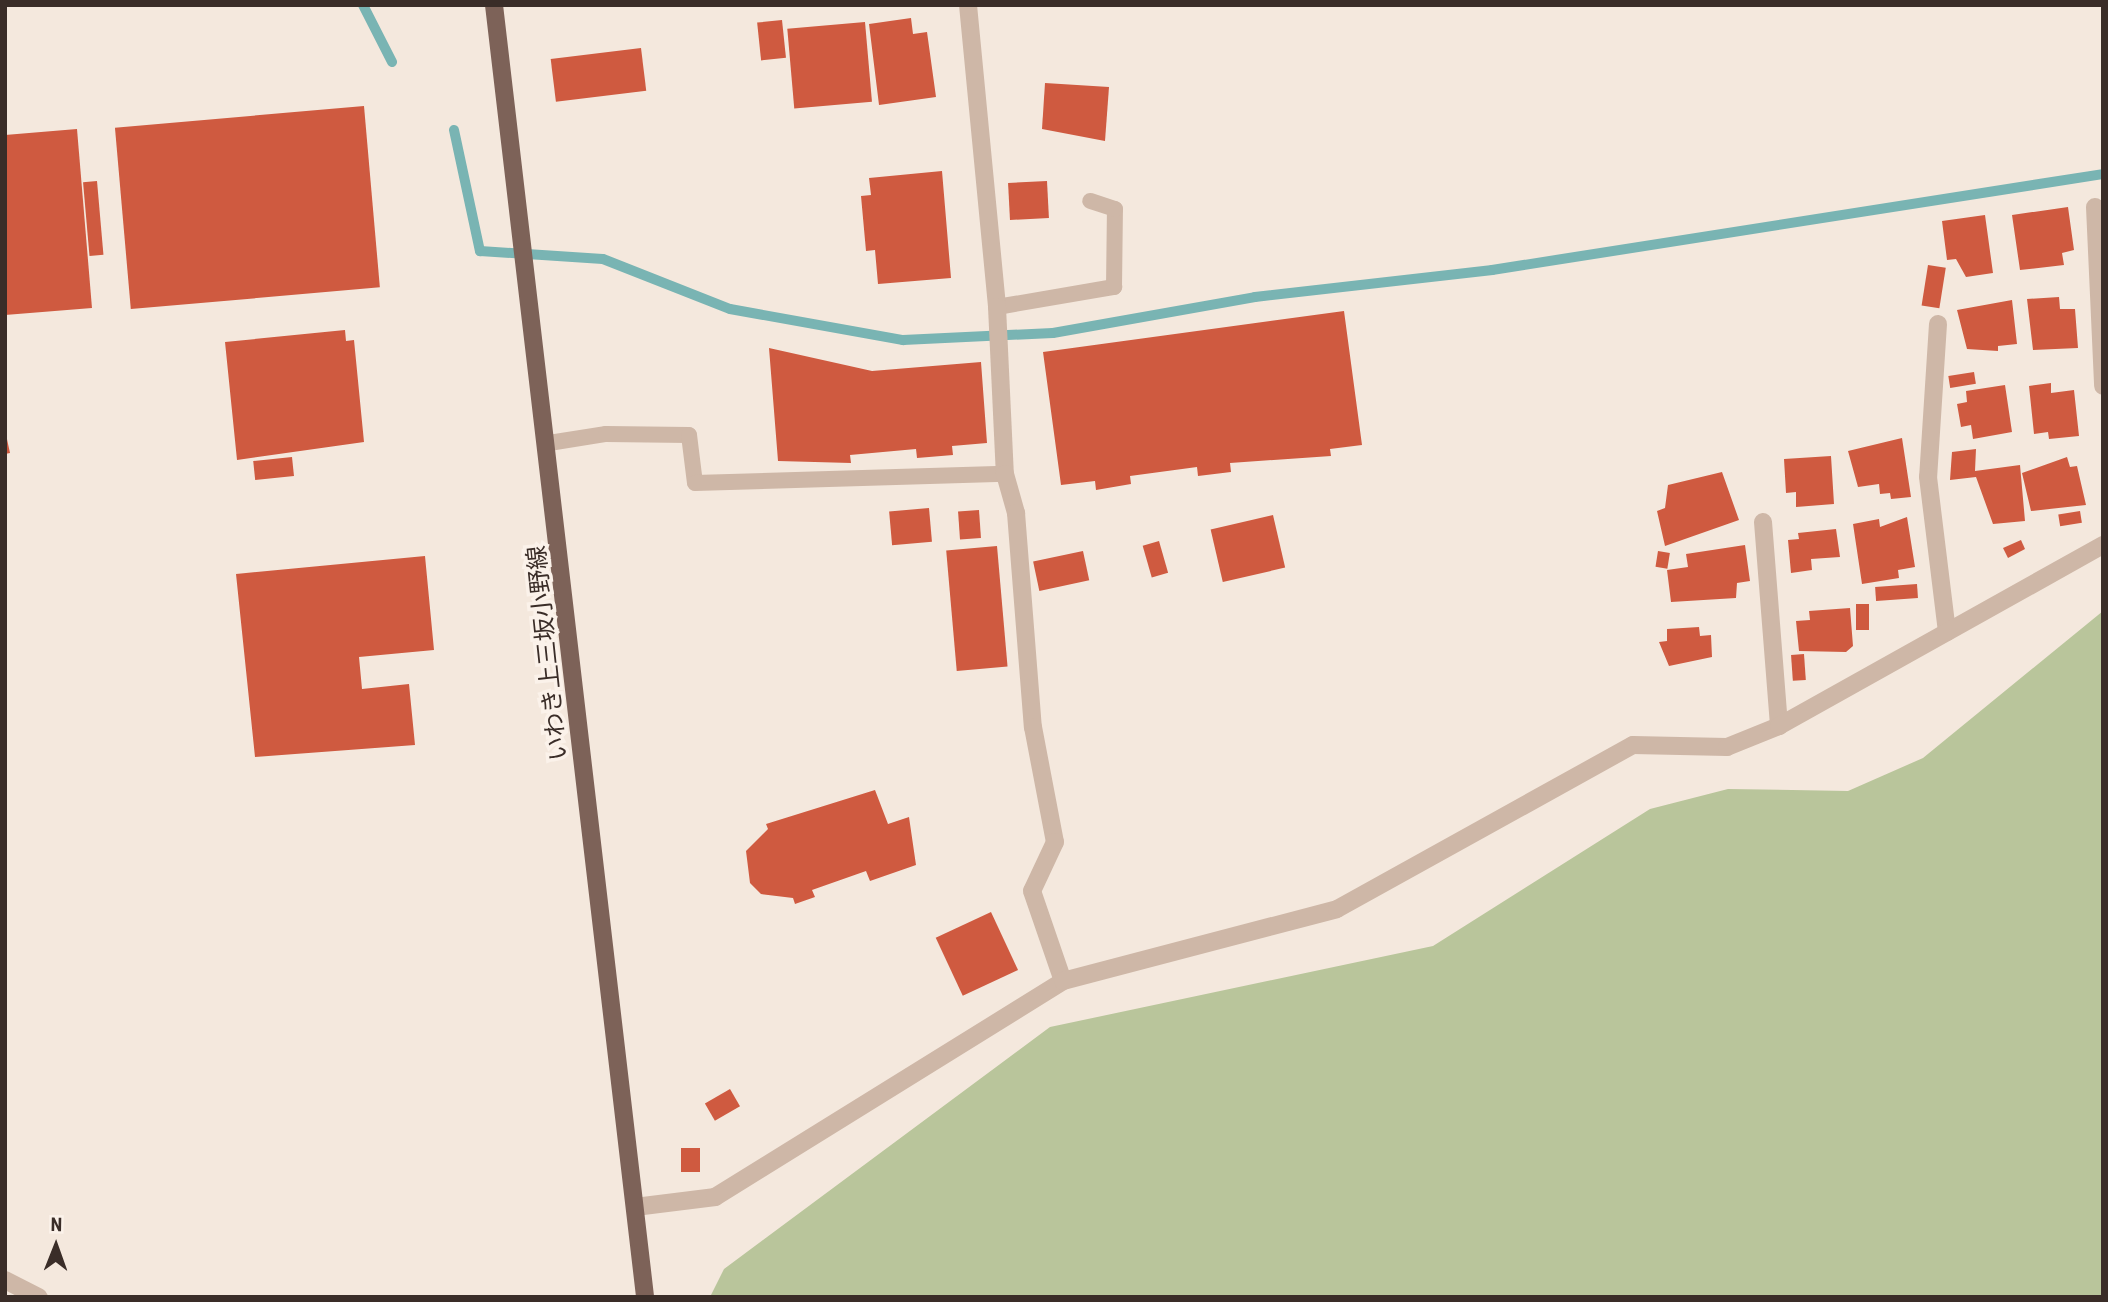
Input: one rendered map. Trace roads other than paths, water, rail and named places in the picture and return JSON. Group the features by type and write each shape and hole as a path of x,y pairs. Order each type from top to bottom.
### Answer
{"main road":[{"name":"いわき上三坂小野線","path":"494,5 549,443 645,1297"}],"street":[{"path":"968,5 998,307 1005,474 1016,513 1033,727 1055,842 1032,891 1063,981"},
{"path":"2095,206 2103,386"},
{"path":"1938,324 1928,477 1947,632"},
{"path":"1763,522 1779,726"},
{"path":"635,1207 715,1197 1063,981 1337,909 1633,745 1727,747 1779,726 2103,545"},
{"path":"5,1280 39,1297"}],"lane":[{"path":"998,307 1114,287 1115,209 1090,201"},
{"path":"549,443 606,434 690,435 695,483 1005,474"}],"waterway":[{"path":"363,5 392,62"},
{"path":"454,130 480,251 603,259 730,309 903,340 1053,333 1255,297 1492,270 2103,174"}]}
